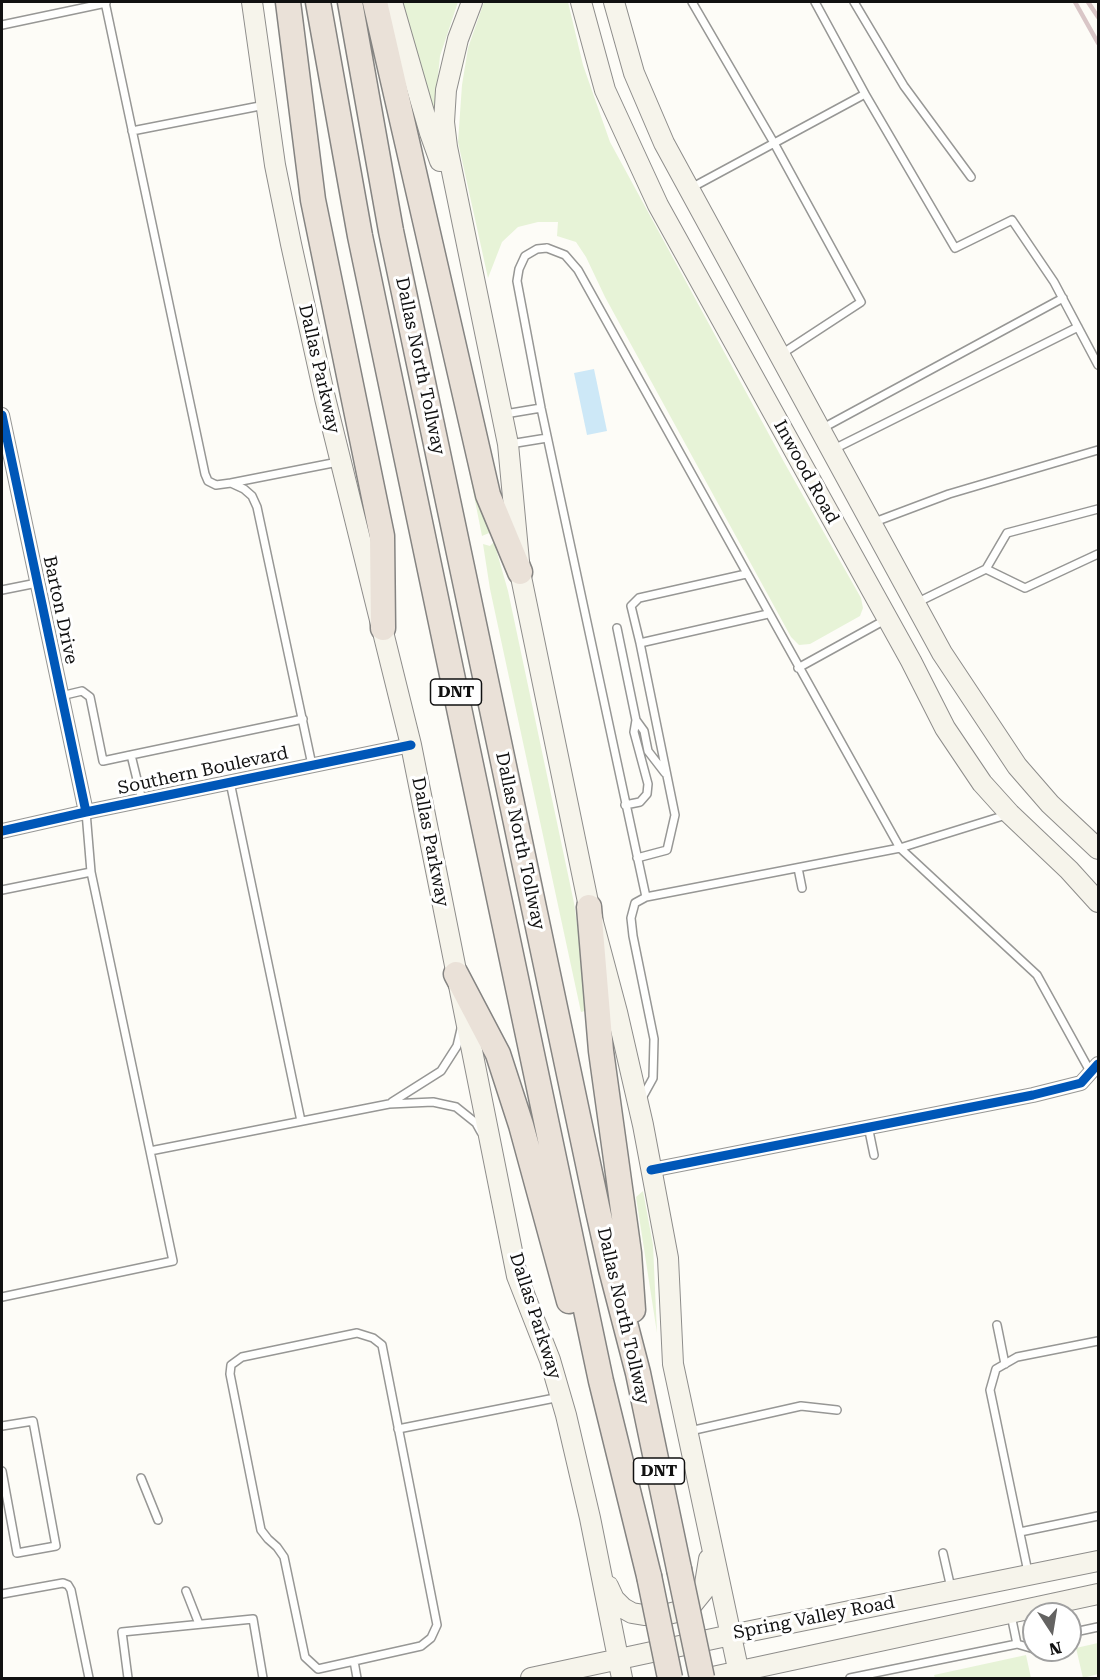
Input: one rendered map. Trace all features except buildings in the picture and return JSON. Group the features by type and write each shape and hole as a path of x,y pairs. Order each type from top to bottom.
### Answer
{"highway":[{"path":"288,2 313,200 382,536 383,628"},
{"name":"Dallas North Tollway","path":"318,2 360,236 601,1381 649,1576 670,1678"},
{"name":"Dallas North Tollway","path":"350,2 396,254 601,1223 638,1373 702,1678"},
{"path":"375,2 488,495 520,572"},
{"path":"589,907 601,1051 629,1253 638,1373"},
{"path":"456,974 498,1054 521,1125 578,1334 601,1381"}],"main road":[{"path":"247,2 255,24"},
{"name":"Dallas Parkway","path":"252,2 275,165 291,244 341,461 411,745 517,1276 550,1360 561,1397 598,1558 620,1670"},
{"path":"255,24 261,2"},
{"path":"392,2 430,133 457,196"},
{"path":"472,2 458,39 446,90 444,122 447,147 508,444 520,572 589,907 617,1012 668,1258 673,1364 739,1675"},
{"name":"Inwood Road","path":"581,2 606,90 658,206 911,661 945,728 982,783 1098,902"},
{"name":"Inwood Road","path":"614,2 634,73 664,143 942,653 1017,766 1050,804 1096,842"},
{"path":"658,206 688,189"},
{"path":"887,619 916,603"},
{"path":"598,1558 614,1599 623,1608 644,1615 664,1615 692,1606 704,1590 708,1570 710,1534"},
{"name":"Spring Valley Road","path":"531,1678 620,1670 731,1635 1098,1561"},
{"name":"Spring Valley Road","path":"708,1678 739,1675 1011,1612 1062,1605 1098,1594"}],"street":[{"name":"Barton Drive","path":"2,415 86,812"},
{"name":"Southern Boulevard","path":"2,831 411,745"},
{"path":"651,1170 1033,1095 1081,1083 1095,1068"}],"lane":[{"path":"2,25 105,2 208,481 216,484 231,483 341,461"},
{"path":"692,2 774,143 861,302 780,355"},
{"path":"815,2 865,94 955,248 1012,220 1063,298 1098,364"},
{"path":"854,2 904,86 971,177"},
{"path":"688,189 865,94"},
{"path":"132,131 266,104"},
{"path":"646,897 547,438 518,281 519,269 525,256 537,249 547,248 565,255 578,270 900,848 1037,975 1095,1068"},
{"path":"820,429 1063,298"},
{"path":"832,450 1078,327"},
{"path":"501,415 541,408"},
{"path":"508,444 547,438"},
{"path":"872,523 949,494 1098,450"},
{"path":"231,483 252,496 257,507 312,765"},
{"path":"916,603 986,568 1007,533 1098,509"},
{"path":"986,568 1025,588 1098,554"},
{"path":"637,858 667,849 675,815 631,606 639,598 746,574"},
{"path":"2,590 37,583"},
{"path":"640,643 768,614"},
{"path":"798,668 887,619"},
{"path":"617,628 636,720 634,732 648,784 647,795 640,802 625,805"},
{"path":"61,696 82,691 90,697 103,761 303,719"},
{"path":"636,720 644,731 648,751 666,775"},
{"path":"131,755 142,800"},
{"path":"230,782 301,1121"},
{"path":"2,1297 173,1262 91,872 86,812"},
{"path":"638,1106 653,1078 654,1039 633,936 631,918 635,903 646,897 900,848 1010,814"},
{"path":"798,868 802,888"},
{"path":"2,890 91,872"},
{"path":"390,1104 441,1071 457,1046 464,1015"},
{"path":"150,1152 390,1104 433,1102 456,1107 476,1123 493,1154"},
{"path":"868,1126 874,1155"},
{"path":"997,1325 1005,1364"},
{"path":"357,1333 373,1338 382,1345 398,1429 437,1625 431,1638 421,1647 318,1669 305,1657 284,1557 278,1547 261,1530 230,1374 231,1365 242,1357 357,1333"},
{"path":"1029,1575 990,1390 996,1369 1017,1357 1098,1341"},
{"path":"398,1429 561,1397"},
{"path":"688,1431 801,1406 837,1410"},
{"path":"2,1426 33,1421 56,1546 17,1553 2,1471"},
{"path":"141,1478 158,1520"},
{"path":"1020,1532 1098,1516"},
{"path":"943,1553 952,1591"},
{"path":"2,1594 63,1583 68,1585 71,1590 89,1678"},
{"path":"186,1591 199,1624"},
{"path":"1011,1612 1017,1644"},
{"path":"128,1678 122,1632 253,1619 263,1678"},
{"path":"1082,1630 1098,1627"},
{"path":"850,1678 1017,1644 1022,1645"},
{"path":"354,1661 357,1678"}],"green space":[{"path":"399,2 458,2 440,56 434,116"},
{"path":"484,2 568,2 583,65 610,142 784,462 861,598 863,608 860,616 810,644 799,645 791,637 576,242 557,236 558,222 538,222 518,227 502,242 488,278 458,142 462,85 468,48"},
{"path":"458,415 492,535 489,533 482,536"},
{"path":"494,542 508,591 574,903 589,1010 581,1012 490,589 483,544 490,546"},
{"path":"643,1191 653,1245 657,1333 636,1197"},
{"path":"1098,1643 1098,1674 1083,1678 1079,1662 1082,1662 1082,1647"},
{"path":"1022,1656 1022,1662 1028,1662 1031,1678 935,1678 934,1675"}],"water":[{"path":"594,369 607,431 587,435 574,373"}],"railway":[{"path":"1075,2 1098,43"},
{"path":"1088,2 1098,17"}],"cycle path":[{"path":"2,415 86,812"},
{"path":"2,831 411,745"},
{"path":"651,1170 1033,1095 1081,1083 1098,1064"}]}
